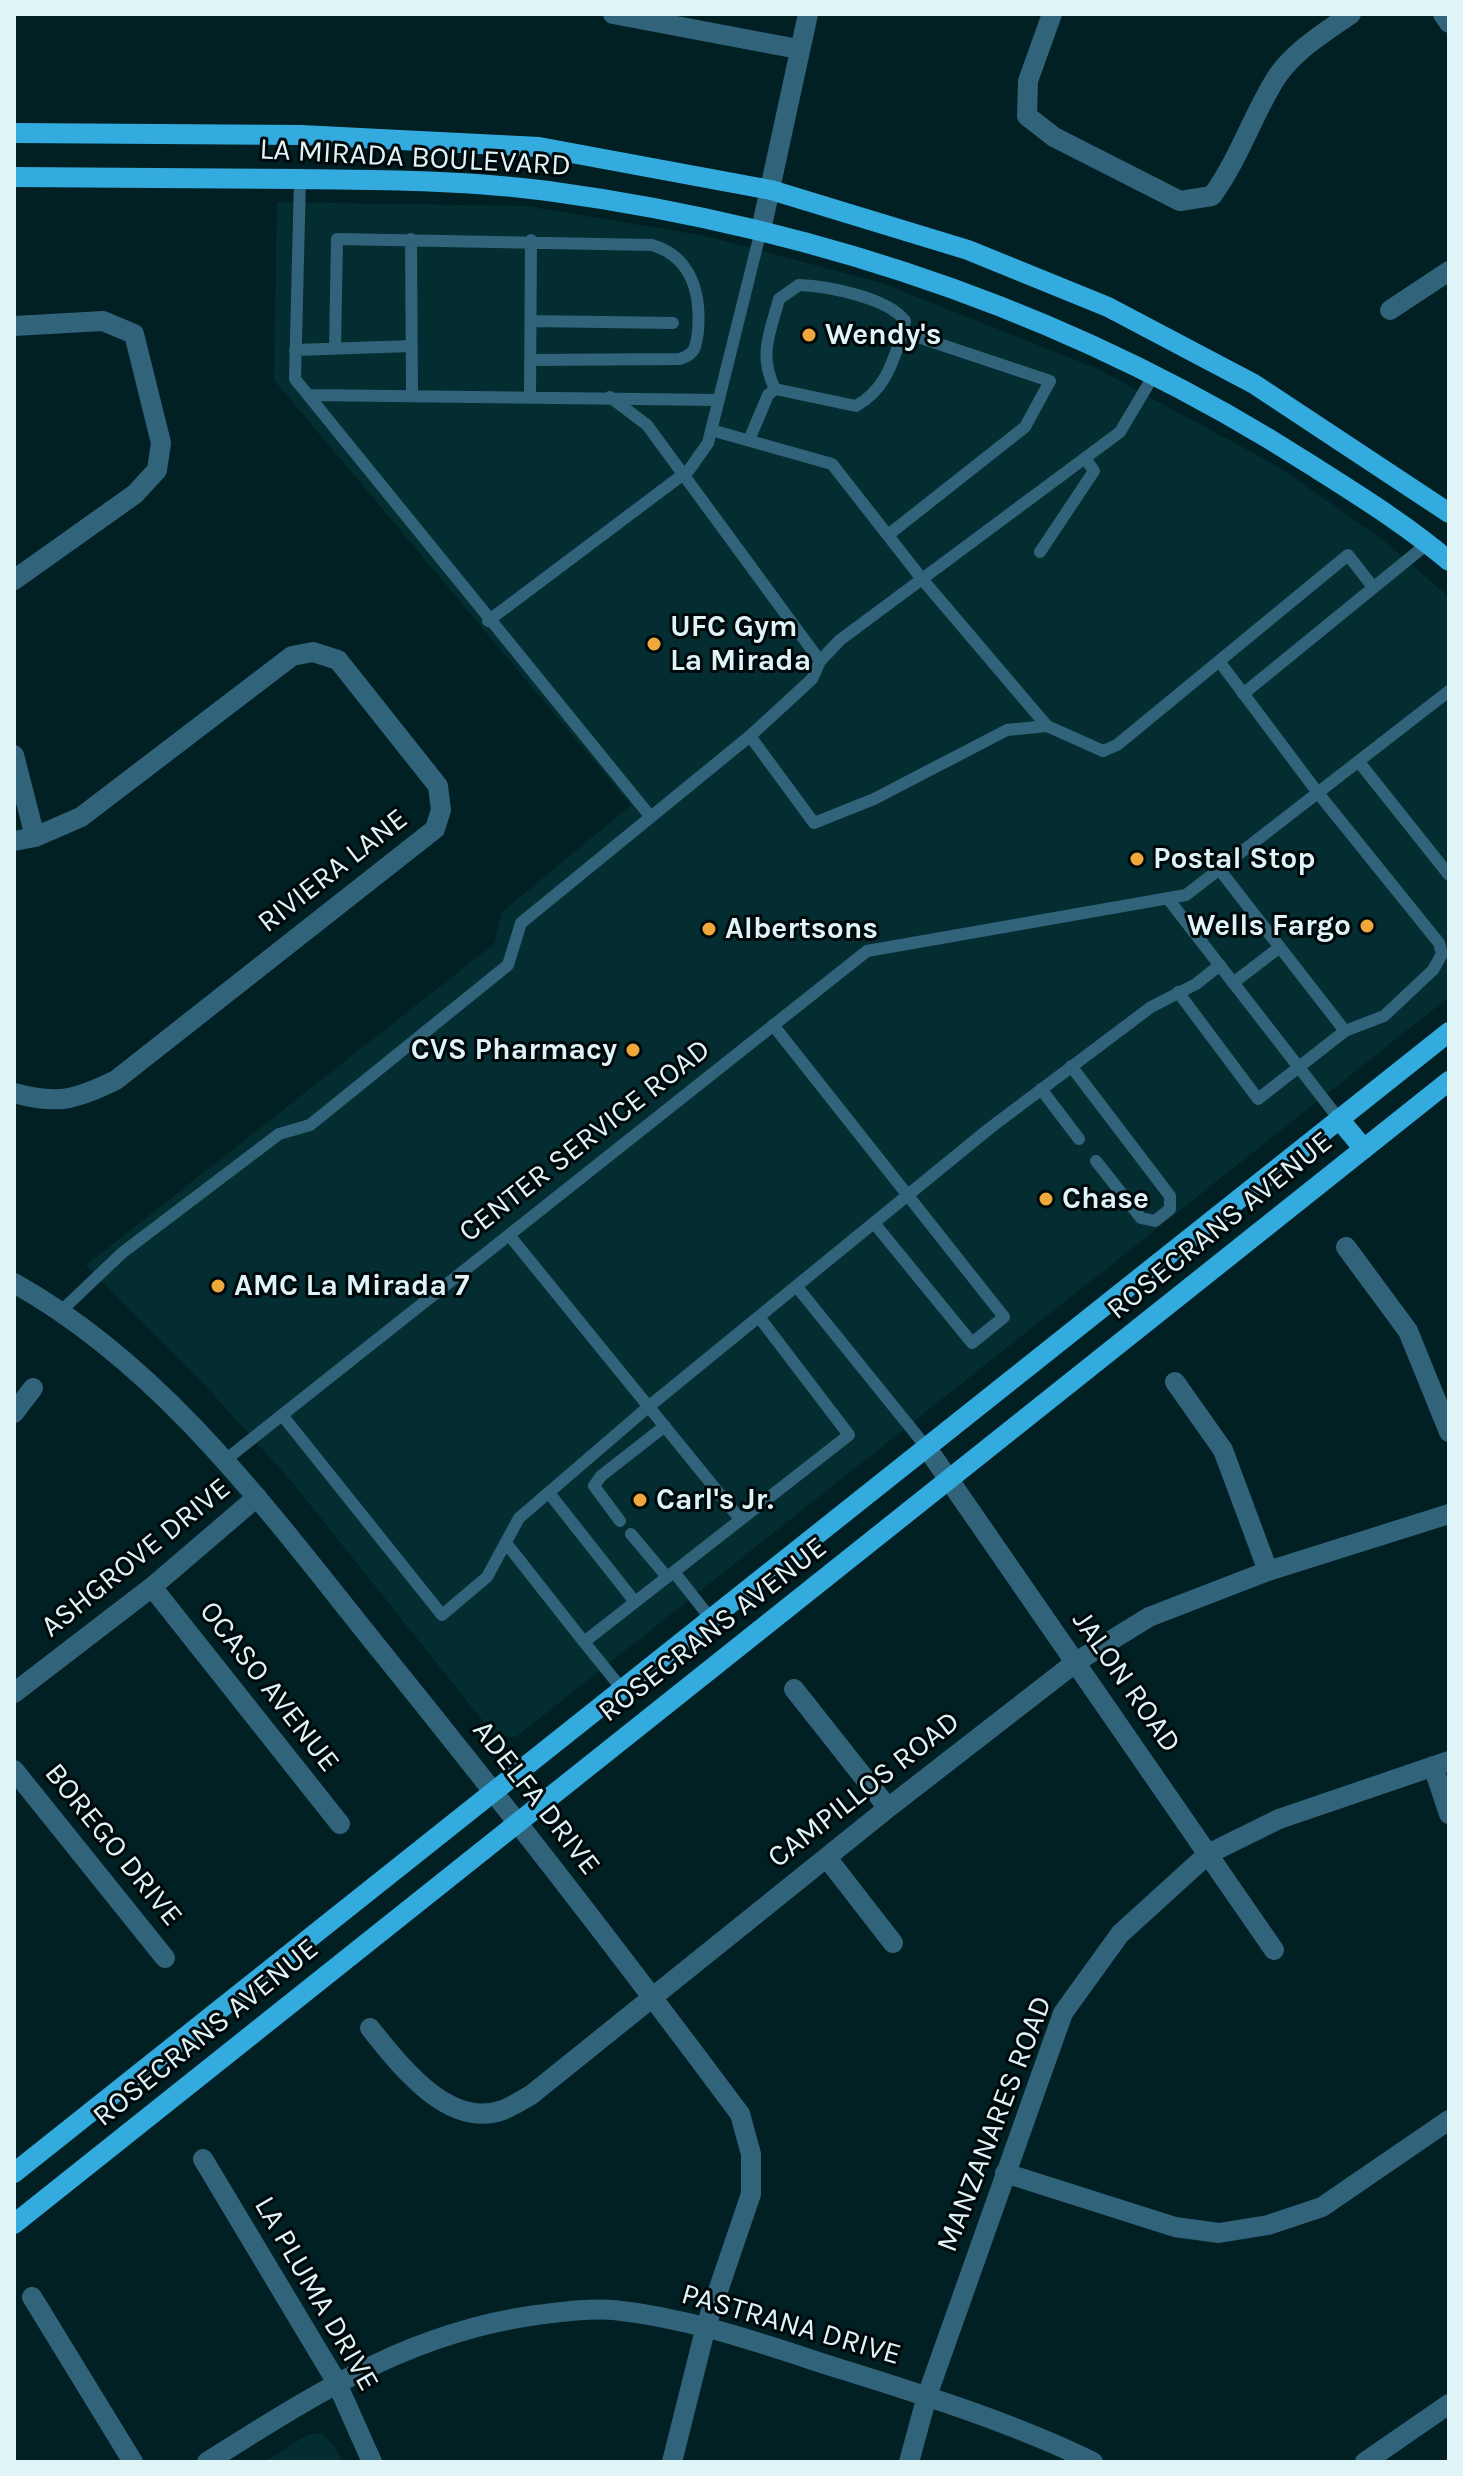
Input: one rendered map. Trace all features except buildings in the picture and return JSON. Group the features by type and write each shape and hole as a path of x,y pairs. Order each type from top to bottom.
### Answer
{"main road":[{"name":"LA MIRADA BOULEVARD","path":"14,133 381,137 539,147 771,190 968,250 1108,307 1254,384 1449,513"},
{"name":"LA MIRADA BOULEVARD","path":"14,177 300,179 547,191 761,230 960,289 1155,373 1241,420 1449,561"},
{"name":"ROSECRANS AVENUE","path":"14,2173 1449,1032"},
{"name":"ROSECRANS AVENUE","path":"14,2224 1449,1081"},
{"path":"1339,1119 1364,1149"}],"street":[{"path":"613,14 798,49"},
{"path":"761,230 808,14"},
{"path":"1052,14 1028,81 1027,116 1054,137 1180,201 1212,196 1234,165 1274,80 1311,41 1351,14"},
{"path":"1443,14 1449,23"},
{"path":"1390,310 1449,271"},
{"path":"14,326 103,321 134,334 161,443 157,470 135,494 14,580"},
{"name":"RIVIERA LANE","path":"14,841 35,837 81,817 292,656 313,652 338,660 438,786 441,810 435,829 116,1080 82,1097 49,1103 14,1093"},
{"path":"14,755 35,837"},
{"path":"1346,1247 1408,1331 1449,1432"},
{"name":"ADELFA DRIVE","path":"14,1283 60,1312 151,1383 257,1497 494,1790 740,2114 751,2154 751,2194 706,2326 672,2462"},
{"path":"1175,1382 1223,1450 1268,1571"},
{"path":"14,1413 33,1388"},
{"name":"JALON ROAD","path":"927,1448 1274,1950"},
{"name":"ASHGROVE DRIVE","path":"14,1693 152,1587 257,1497"},
{"name":"CAMPILLOS ROAD","path":"370,2028 409,2077 437,2099 469,2110 500,2111 531,2095 888,1808 1076,1662 1149,1617 1268,1571 1449,1514"},
{"name":"OCASO AVENUE","path":"152,1587 340,1824"},
{"path":"794,1689 888,1808"},
{"name":"MANZANARES ROAD","path":"909,2462 927,2396 1063,2013 1120,1934 1208,1854 1279,1819 1441,1763 1449,1814"},
{"name":"BOREGO DRIVE","path":"14,1770 165,1958"},
{"path":"827,1858 893,1943"},
{"path":"1005,2173 1175,2227 1219,2233 1268,2225 1322,2207 1449,2120"},
{"name":"LA PLUMA DRIVE","path":"203,2159 336,2381 372,2462"},
{"path":"32,2297 133,2462"},
{"name":"PASTRANA DRIVE","path":"207,2462 336,2381 441,2335 500,2320 557,2312 612,2310 706,2326 927,2396 1034,2434 1093,2462"},
{"path":"1365,2462 1449,2404"}],"lane":[{"path":"300,179 295,379 488,621 650,816"},
{"path":"488,621 682,475 708,443 761,230"},
{"path":"335,349 337,239 531,240 652,245 666,250 687,273 701,302 696,349 690,356 680,359 530,360"},
{"path":"411,239 412,394"},
{"path":"530,396 531,240"},
{"path":"799,285 882,302 900,313 905,321 886,381 873,396 856,406 775,389 765,370 766,350 779,299 799,285"},
{"path":"531,321 673,323"},
{"path":"888,535 1025,427 1050,381 903,332"},
{"path":"295,350 412,346"},
{"path":"60,1312 122,1253 279,1134 310,1125 508,965 521,923 750,736 812,679 820,661 840,640 1120,432 1155,373"},
{"path":"749,440 768,395 775,389"},
{"path":"308,395 719,400"},
{"path":"610,397 647,425 820,661"},
{"path":"711,430 832,464 922,579 1047,726 1103,751 1117,745 1348,555 1373,587"},
{"path":"1040,552 1094,471 1085,458"},
{"path":"1243,694 1427,544"},
{"path":"1178,992 1258,1099 1345,1031 1384,1016 1433,970 1442,954 1439,943 1318,793 1219,661"},
{"path":"1339,1119 1169,900 1186,895 1449,691"},
{"path":"750,736 814,823 874,799 1007,730 1047,726"},
{"path":"1359,762 1449,875"},
{"path":"1219,869 1345,1031"},
{"name":"CENTER SERVICE ROAD","path":"224,1461 867,951 1169,900"},
{"path":"1233,983 1280,947"},
{"path":"282,1415 442,1615 487,1577 519,1518 649,1406 1041,1089 1151,1007 1220,965"},
{"path":"773,1025 1004,1317 972,1343 874,1223"},
{"path":"1071,1066 1170,1196 1170,1209 1155,1221 1141,1218 1096,1161"},
{"path":"1041,1089 1079,1139"},
{"path":"509,1235 740,1519"},
{"path":"797,1287 927,1448"},
{"path":"584,1642 849,1435 759,1317"},
{"path":"620,1521 594,1486 601,1476 665,1426"},
{"path":"549,1493 635,1602"},
{"path":"631,1534 711,1619"},
{"path":"506,1543 622,1689"}],"shaded area":[{"path":"277,202 526,206 705,236 882,283 1096,368 1279,467 1384,541 1449,597 1449,997 516,1737 494,1735 292,1482 212,1393 86,1265 494,944 502,912 631,805 274,380"},
{"path":"320,2433 333,2444 343,2462 264,2462 307,2435"}],"place":[{"name":"Wendy's","path":"809,335"},
{"name":"UFC Gym La Mirada","path":"654,644"},
{"name":"Postal Stop","path":"1137,859"},
{"name":"Wells Fargo","path":"1367,926"},
{"name":"Albertsons","path":"709,929"},
{"name":"CVS Pharmacy","path":"633,1050"},
{"name":"Chase","path":"1046,1199"},
{"name":"AMC La Mirada 7","path":"218,1286"},
{"name":"Carl's Jr.","path":"640,1500"}]}
